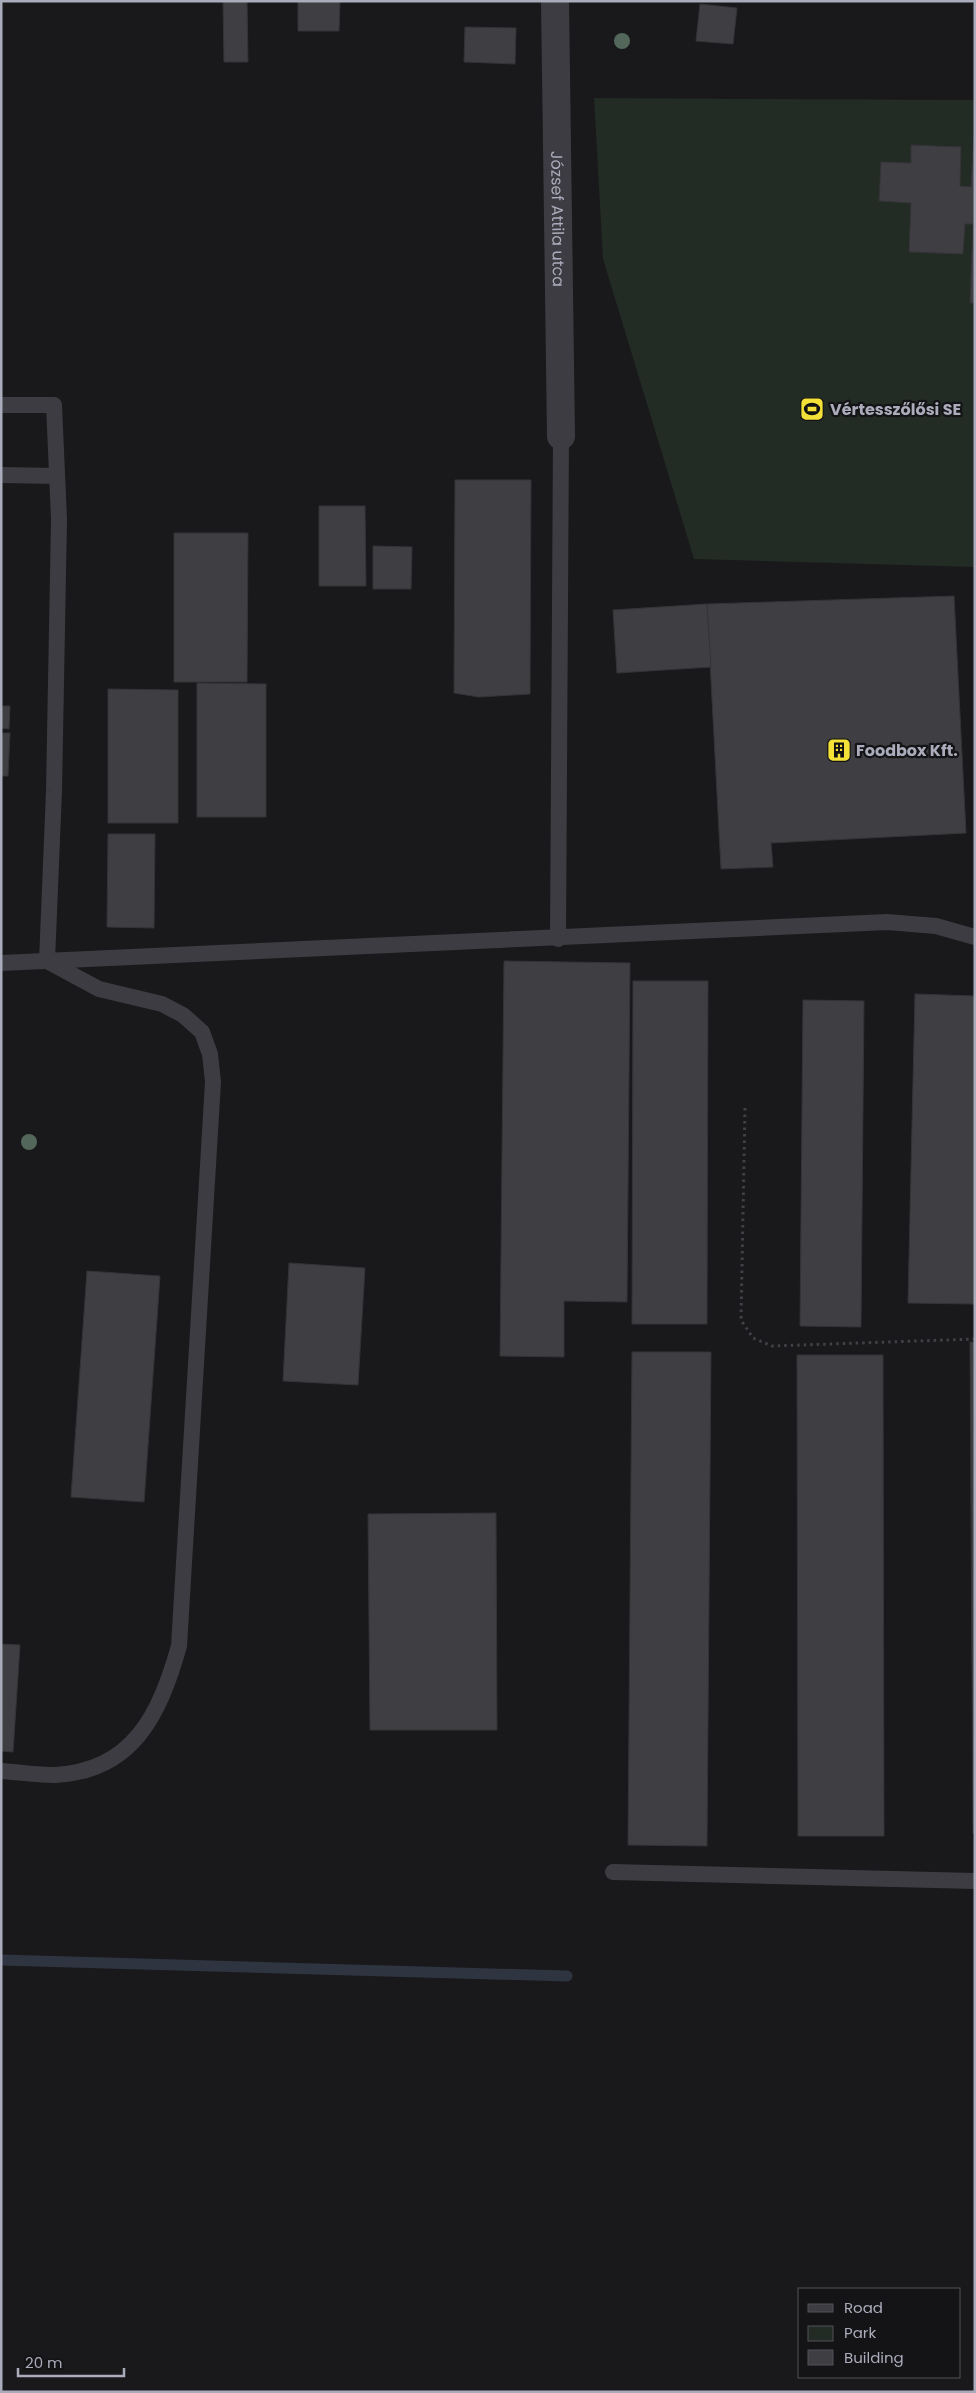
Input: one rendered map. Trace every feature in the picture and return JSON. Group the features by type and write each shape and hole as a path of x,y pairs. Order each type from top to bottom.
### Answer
{"street":[{"name":"József Attila utca","path":"555,1 560,436"}],"lane":[{"path":"1,404 54,405 59,518 57,677 47,961"},
{"path":"558,939 560,436"},
{"path":"1,475 57,476"},
{"path":"1,963 558,939 887,922 936,926 975,937"},
{"path":"1,1771 55,1775 95,1767 128,1749 153,1717 169,1681 179,1646 213,1092 210,1054 202,1032 183,1015 162,1004 99,990 47,961"},
{"path":"613,1872 975,1882"}],"path":[{"path":"745,1108 741,1320 753,1338 772,1346 975,1339"}],"green space":[{"name":"Vértesszőlősi SE","path":"594,98 975,100 975,567 694,559 603,259"}],"building":[{"path":"223,1 247,1 248,62 224,62"},
{"path":"298,1 340,1 339,31 298,31"},
{"path":"700,4 737,8 733,44 696,41"},
{"path":"465,27 516,28 515,64 464,62"},
{"path":"974,132 975,303 970,303 973,224 965,224 963,254 909,252 911,203 879,201 881,162 911,163 911,145 961,147 960,186 971,187"},
{"path":"455,480 531,480 530,694 479,697 454,693"},
{"path":"319,506 365,506 366,586 319,586"},
{"path":"174,533 248,533 247,682 174,682"},
{"path":"373,546 412,547 411,589 373,589"},
{"name":"Foodbox Kft.","path":"954,596 966,833 771,843 773,867 721,869 707,604"},
{"path":"707,604 711,667 617,673 613,610"},
{"path":"197,683 266,684 266,817 197,817"},
{"path":"108,689 178,690 178,823 108,823"},
{"path":"1,706 10,706 9,729 1,728"},
{"path":"1,733 10,733 8,776 1,776"},
{"path":"108,834 155,834 154,928 107,927"},
{"path":"504,961 630,963 627,1302 564,1301 564,1357 500,1356"},
{"path":"633,981 708,981 707,1324 632,1324"},
{"path":"915,994 975,996 975,1304 908,1303"},
{"path":"803,1000 864,1001 861,1327 800,1326"},
{"path":"289,1263 365,1268 358,1385 283,1381"},
{"path":"87,1271 160,1276 144,1502 71,1497"},
{"path":"970,1342 975,1342 975,1833 973,1833"},
{"path":"632,1352 711,1352 707,1846 628,1845"},
{"path":"797,1355 883,1355 884,1836 798,1836"},
{"path":"496,1513 497,1730 370,1730 368,1514"},
{"path":"1,1644 20,1645 13,1752 1,1751"}],"waterway":[{"path":"1,1960 567,1976"}],"place":[{"name":"Vértesszőlősi SE","path":"812,409"},
{"name":"Foodbox Kft.","path":"839,750"}]}
